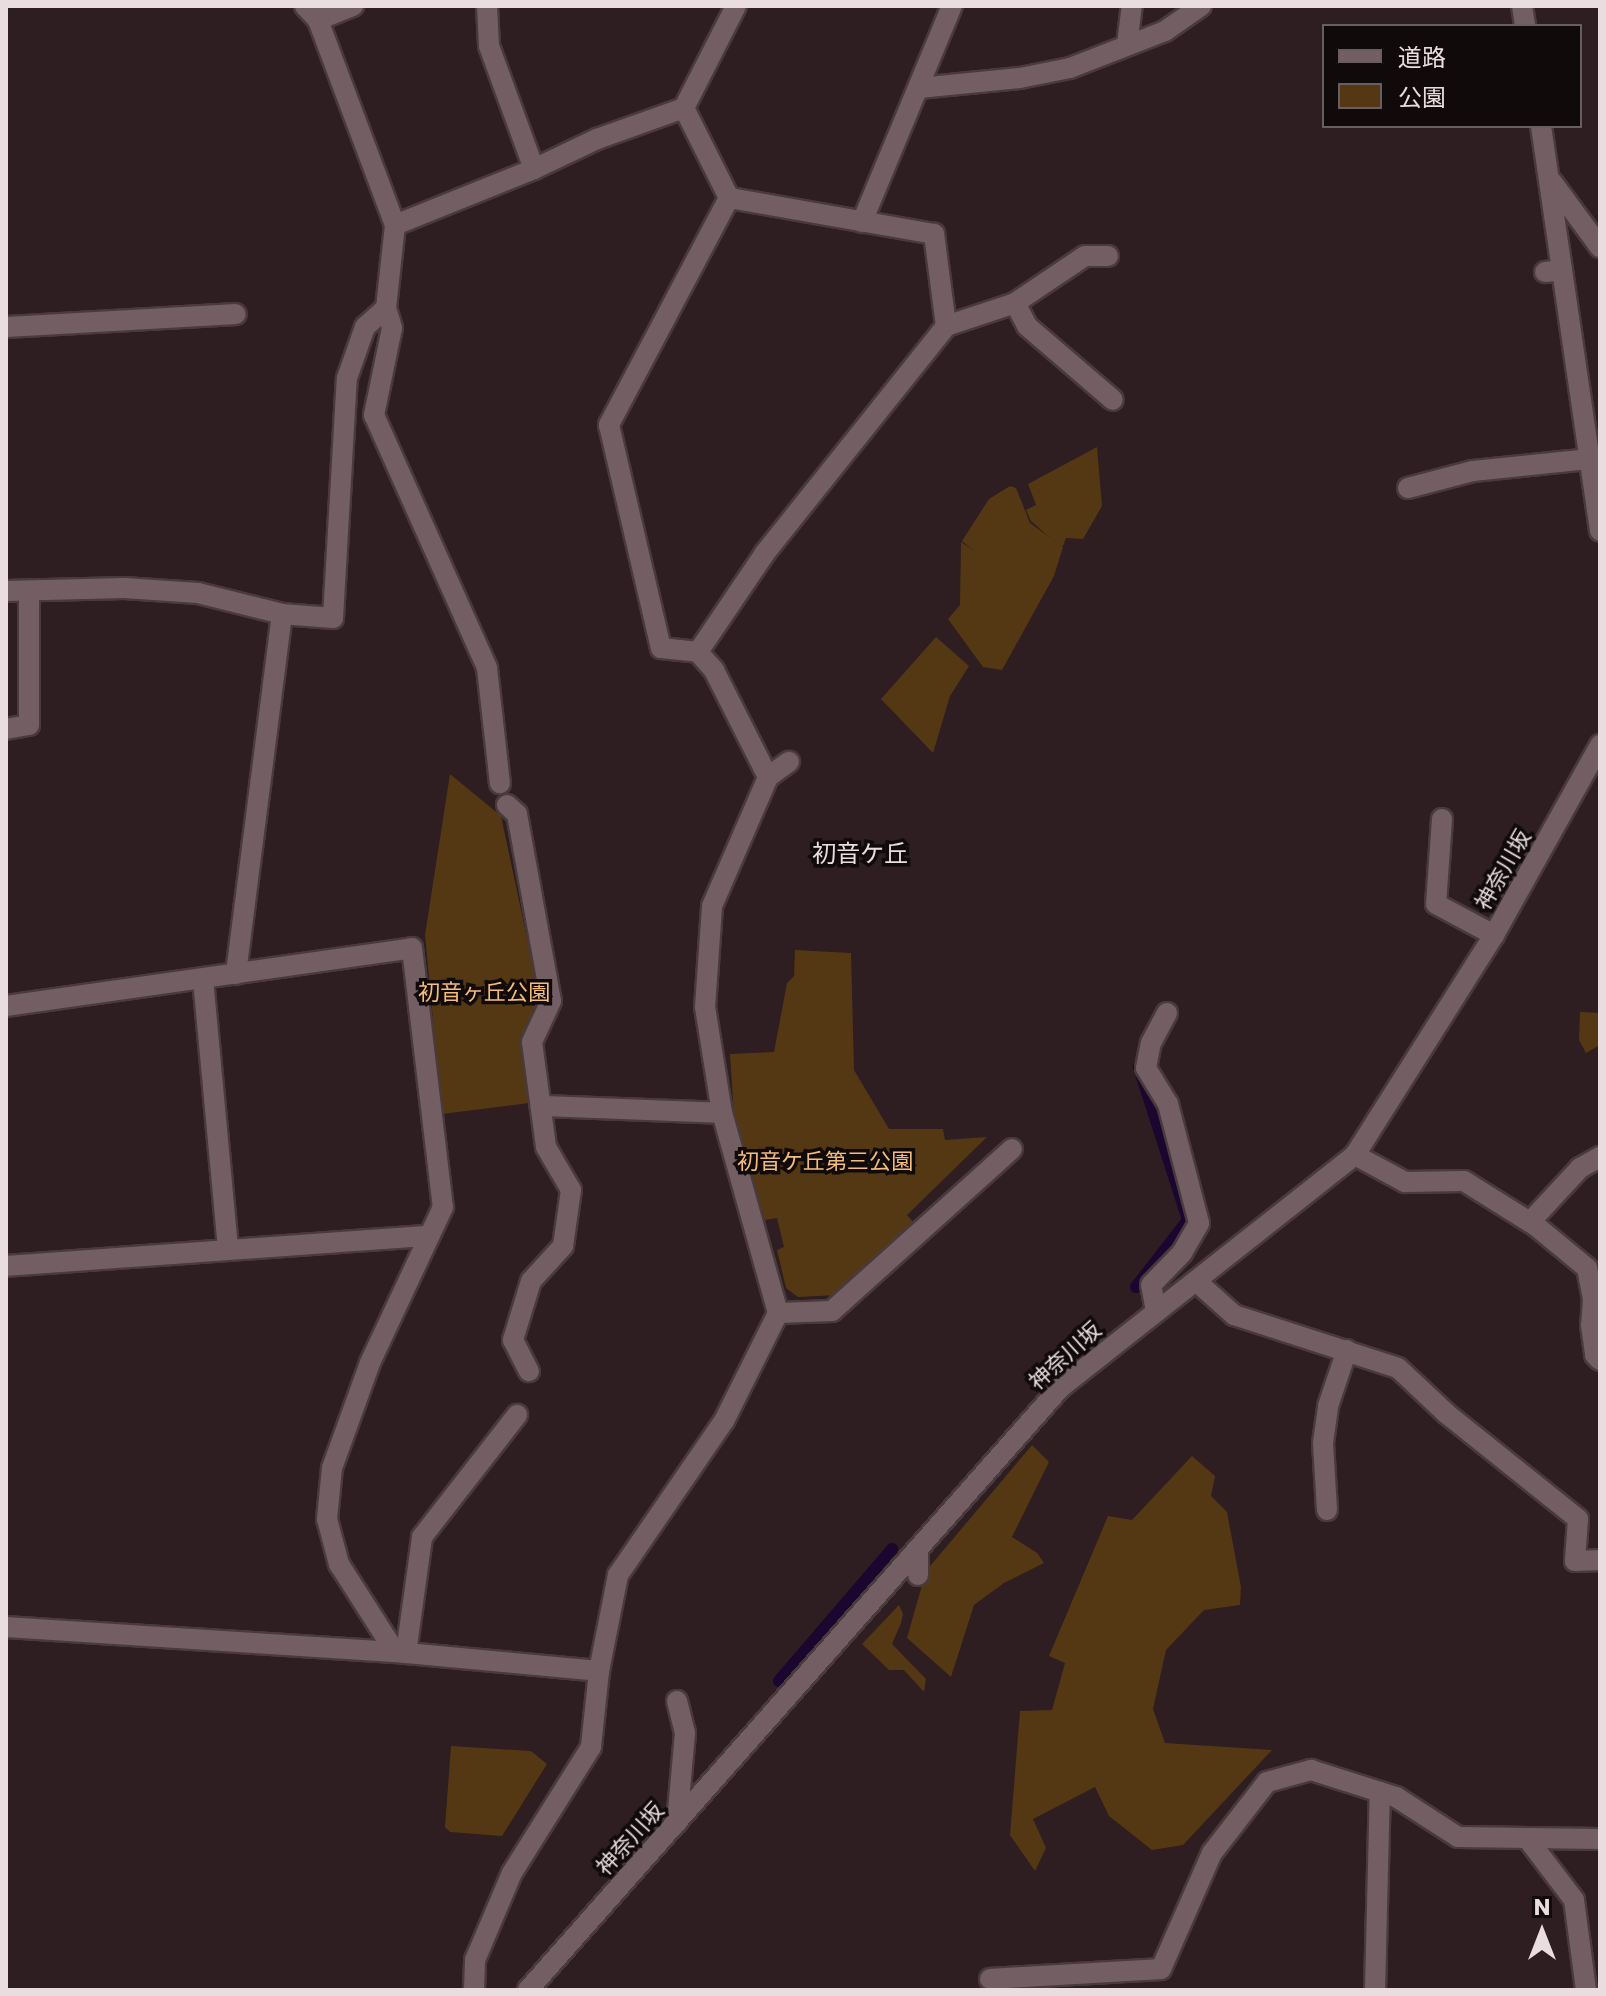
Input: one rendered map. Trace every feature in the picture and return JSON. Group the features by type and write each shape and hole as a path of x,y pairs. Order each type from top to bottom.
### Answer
{"street":[{"path":"353,6 312,13 395,225 386,308 392,328 374,415 487,668 500,783"},
{"path":"487,6 489,46 534,169"},
{"path":"395,225 534,169 597,139 684,108 736,6"},
{"path":"862,222 952,6"},
{"path":"1127,45 1132,6"},
{"path":"919,88 1020,78 1070,68 1165,31 1201,6"},
{"path":"684,108 729,198"},
{"path":"1541,128 1549,179 1553,271 1590,459 1600,531"},
{"path":"1549,179 1600,247"},
{"path":"729,198 934,234 946,326"},
{"path":"729,198 609,425 661,648 698,652 714,670 768,777"},
{"path":"698,652 765,553 946,326 1015,303 1085,256 1108,256"},
{"path":"1015,303 1027,326 1113,400"},
{"path":"6,591 124,588 198,593 282,614 333,618 347,378 365,327 386,308"},
{"path":"6,327 236,314"},
{"path":"1408,488 1473,471 1590,459"},
{"path":"6,729 29,725 29,591"},
{"path":"236,974 282,614"},
{"name":"神奈川坂","path":"528,1990 1060,1388 1355,1155 1494,935 1600,745"},
{"path":"474,1990 475,1960 512,1873 591,1747 599,1671 618,1575 724,1421 778,1313 722,1113 705,1007 712,906 768,777 789,762"},
{"path":"507,805 517,814 520,826 551,1001 532,1042 546,1147 571,1190 563,1246 531,1281 513,1340 529,1371"},
{"path":"1442,819 1436,904 1494,935"},
{"path":"6,1006 412,948 443,1207 370,1363 332,1468 327,1519 339,1564 400,1652"},
{"path":"203,979 228,1250"},
{"path":"1156,1312 1151,1285 1182,1253 1199,1223 1168,1104 1146,1068 1151,1043 1167,1013"},
{"path":"541,1106 722,1113"},
{"path":"778,1313 832,1311 1012,1149"},
{"path":"1355,1155 1405,1182 1464,1181 1530,1222 1587,1268 1593,1299 1591,1325 1595,1355 1600,1360"},
{"path":"1530,1222 1580,1168 1600,1157"},
{"path":"6,1266 429,1236"},
{"path":"1196,1281 1234,1315 1398,1368 1447,1414 1578,1519 1575,1561 1600,1560"},
{"path":"1327,1510 1323,1443 1328,1406 1347,1350"},
{"path":"400,1652 422,1537 517,1415"},
{"path":"918,1552 918,1575"},
{"path":"6,1627 400,1652 599,1671"},
{"path":"677,1701 685,1733 677,1823"},
{"path":"990,1979 1161,1969 1212,1853 1267,1782 1311,1770 1396,1797 1458,1837 1600,1839"},
{"path":"1375,1990 1380,1792"},
{"path":"1527,1838 1574,1900 1586,1990"}],"green space":[{"path":"1097,447 1102,506 1083,539 1066,538 1063,546 1058,545 1031,521 1026,510 1036,505 1028,484"},
{"path":"1010,486 1016,488 1030,523 1063,547 1054,576 1002,670 983,667 948,619 960,605 961,542 973,550 962,541 989,499"},
{"path":"936,637 969,666 950,696 933,753 881,699"},
{"name":"初音ヶ丘公園","path":"450,774 501,816 540,999 522,1041 529,1103 442,1114 425,935"},
{"name":"初音ケ丘第三公園","path":"795,950 851,953 854,1070 889,1129 943,1129 945,1140 987,1137 907,1215 914,1223 838,1295 798,1297 786,1288 777,1250 784,1247 777,1218 765,1220 734,1116 730,1054 774,1052 787,983 794,976"},
{"path":"1580,1012 1600,1013 1600,1045 1586,1053 1579,1040"},
{"path":"1032,1445 1049,1462 1012,1537 1037,1553 1044,1563 1004,1583 974,1605 951,1677 907,1638 926,1571"},
{"path":"1192,1456 1215,1476 1211,1496 1227,1512 1241,1587 1240,1605 1204,1610 1166,1650 1153,1709 1165,1743 1272,1750 1183,1845 1152,1850 1109,1816 1095,1787 1033,1819 1046,1848 1035,1871 1010,1835 1020,1711 1052,1710 1065,1663 1049,1656 1108,1516 1132,1520"},
{"path":"899,1605 903,1614 892,1644 926,1679 924,1692 904,1670 889,1670 862,1644"},
{"path":"451,1746 531,1751 547,1764 502,1836 450,1832 445,1827"}],"waterway":[{"path":"1136,1287 1188,1220 1139,1067"},
{"path":"779,1681 892,1549"}],"district":[{"name":"初音ケ丘","path":"860,854"}]}
